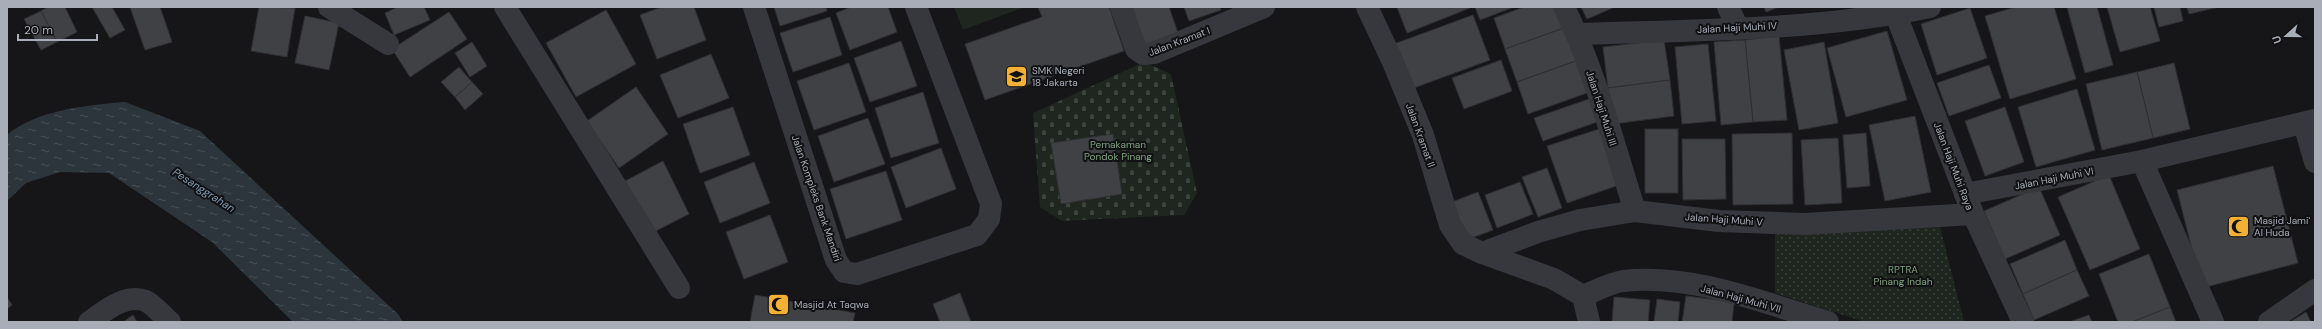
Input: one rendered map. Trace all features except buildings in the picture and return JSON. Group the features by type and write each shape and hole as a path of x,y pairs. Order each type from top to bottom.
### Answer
{"street":[{"path":"329,7 388,44"},
{"path":"505,7 679,288"},
{"name":"Jalan Kompleks Bank Mandiri","path":"754,7 836,260 844,272 857,274 978,235 989,220 991,204 916,7"},
{"name":"Jalan Kramat I","path":"1122,7 1136,49 1143,54 1154,53 1264,7"},
{"name":"Jalan Kramat II","path":"1367,7 1393,62 1423,135 1450,225 1464,244 1482,253 1554,279 1583,296"},
{"name":"Jalan Haji Muhi III","path":"1564,7 1577,34 1598,92 1635,211"},
{"path":"1728,7 1738,28"},
{"name":"Jalan Haji Muhi IV","path":"1577,34 1738,28 1930,7"},
{"name":"Jalan Haji Muhi Raya","path":"1895,11 1969,204 2023,322"},
{"path":"2309,122 2315,162"},
{"name":"Jalan Haji Muhi VI","path":"1969,204 2142,160 2309,122"},
{"path":"2142,160 2213,322"},
{"name":"Jalan Haji Muhi V","path":"1482,253 1538,232 1580,220 1635,211 1719,221 1805,224 1969,204"},
{"name":"Jalan Haji Muhi VII","path":"1583,296 1622,281 1665,281 1711,288 1828,322"},
{"path":"2270,322 2315,290"},
{"path":"1583,296 1589,322"},
{"path":"88,322 117,303 133,298 147,302 170,322"}],"green space":[{"path":"954,7 1025,7 963,30"},
{"name":"Pemakaman Pondok Pinang","path":"1144,62 1171,74 1197,193 1184,215 1062,221 1040,207 1033,113"},
{"name":"RPTRA Pinang Indah","path":"1940,227 1964,322 1865,322 1775,293 1775,234"}],"water":[{"name":"Pesanggrahan","path":"125,102 200,131 398,314 403,322 293,322 212,242 109,173 60,172 26,183 7,201 7,135 32,120 47,114 79,107"}],"place":[{"name":"SMK Negeri 18 Jakarta","path":"1016,76"},
{"name":"Masjid Jami' Al Huda","path":"2238,226"},
{"name":"Masjid At Taqwa","path":"779,304"}]}
